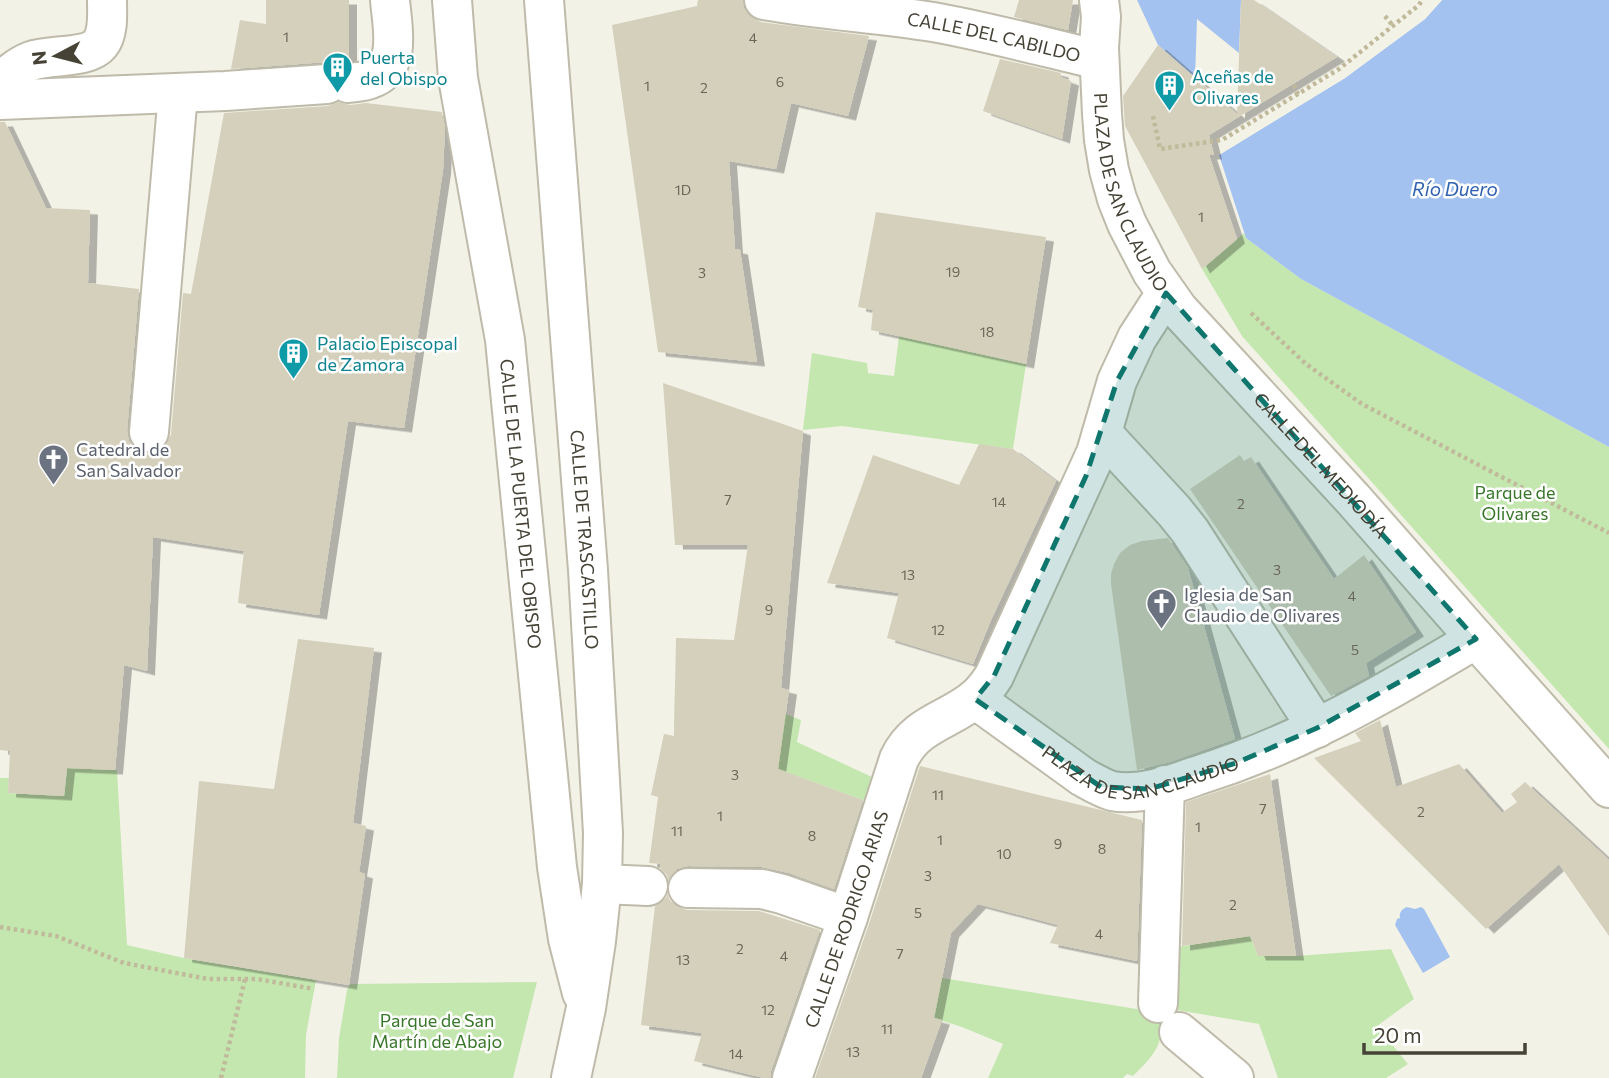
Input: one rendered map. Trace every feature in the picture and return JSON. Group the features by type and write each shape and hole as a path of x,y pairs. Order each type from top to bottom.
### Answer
{"street":[{"path":"0,84 10,74 33,60 94,49 101,43 104,35 107,0"},
{"path":"0,100 178,93 371,79 381,73 390,62 394,49 390,0"},
{"name":"CALLE DE LA PUERTA DEL OBISPO","path":"452,0 460,90 505,340 557,867 568,939 586,1008"},
{"name":"CALLE DE TRASCASTILLO","path":"544,0 589,570 603,833 602,884 596,941 586,1008 571,1078"},
{"name":"CALLE DEL CABILDO","path":"764,0 935,23 1100,60"},
{"name":"PLAZA DE SAN CLAUDIO","path":"900,759 905,747 924,729 975,699 994,676 1086,476 1117,381 1137,338 1166,293 1139,249 1116,199 1104,141 1099,0"},
{"path":"149,432 178,93"},
{"name":"CALLE DEL MEDIODÍA","path":"1166,293 1340,484 1609,788"},
{"path":"1102,433 1190,531 1317,728"},
{"name":"PLAZA DE SAN CLAUDIO","path":"975,699 1083,777 1101,787 1124,792 1165,785 1236,763 1317,728 1476,639"},
{"name":"CALLE DE RODRIGO ARIAS","path":"792,1078 849,917 900,759"},
{"path":"1165,785 1169,1017 1234,1078"},
{"path":"602,884 648,886"},
{"path":"688,888 762,889 849,917"}],"path":[{"path":"1144,114 1153,113 1160,149 1222,140 1339,69 1422,0"},
{"path":"1385,16 1393,26"},
{"path":"1294,85 1298,93"},
{"path":"1242,309 1258,319 1307,365 1362,404 1609,533"},
{"path":"0,927 56,936 124,963 208,979 257,979 314,989"},
{"path":"220,1078 245,979"}],"highlighted area":[{"path":"1166,293 1476,639 1317,728 1236,763 1149,789 1101,787 975,699 994,676 1086,476 1117,381"}],"green space":[{"name":"Parque de Olivares","path":"1244,233 1246,238 1301,279 1609,447 1609,749 1242,336 1202,269"},
{"path":"899,336 1026,364 1013,449 842,426 803,430 812,353 867,363 868,373 894,376"},
{"path":"675,683 737,695 801,720 797,742 874,778 866,801 722,749 674,736"},
{"path":"67,768 117,770 127,945 184,958 316,980 306,1035 305,1078 0,1078 0,778 9,778 8,793 64,796"},
{"path":"1250,936 1258,956 1391,949 1414,999 1377,1026 1408,1064 1386,1078 1278,1078 1259,1024 1177,1010 1177,947"},
{"path":"942,978 1162,1013 1161,1034 1153,1055 1133,1076 988,1078 1003,1044 962,1027 886,1003"},
{"name":"Parque de San Martín de Abajo","path":"537,982 513,1078 337,1078 339,1038 350,984"}],"water":[{"path":"1137,0 1241,0 1239,53 1197,19 1195,78 1158,45"},
{"name":"Río Duero","path":"1442,0 1609,0 1609,447 1301,279 1246,238 1219,155 1345,78 1425,19"},
{"path":"1407,907 1424,909 1450,957 1423,973 1395,925 1401,911"}],"pier":[{"path":"1437,0 1442,0 1425,19 1345,78 1215,155 1343,75 1422,16"}],"building":[{"path":"266,0 349,0 349,61 337,65 326,62 231,69 240,20 266,24"},
{"path":"698,0 743,0 744,8 750,16 760,22 869,36 848,116 791,103 776,169 729,161 735,249 740,250 757,362 658,352 612,25 697,6"},
{"path":"1019,0 1073,0 1068,30 1014,17"},
{"path":"1241,0 1254,0 1337,57 1209,135 1214,155 1209,155 1237,239 1202,269 1125,126 1123,96 1158,45 1237,114"},
{"path":"1000,59 1061,73 1060,77 1071,81 1062,139 983,111"},
{"path":"338,102 442,112 445,128 443,170 404,428 348,421 319,615 238,603 244,551 153,537 147,671 124,665 115,770 67,768 64,796 8,793 10,751 0,750 0,122 5,122 46,208 90,210 88,283 139,289 127,431 129,441 136,449 148,454 159,451 166,445 171,434 183,293 191,294 224,113 328,106"},
{"path":"876,212 1046,237 1026,364 871,330 873,310 858,307"},
{"path":"663,383 803,431 781,688 789,690 778,769 863,800 834,889 789,873 762,867 688,866 677,869 668,880 660,864 649,863 658,797 651,795 664,734 674,736 676,638 734,640 748,545 675,545"},
{"path":"979,444 1013,449 1056,481 973,664 887,638 899,593 827,583 873,455 959,485"},
{"path":"1240,455 1244,461 1251,457 1334,579 1364,555 1416,632 1366,663 1369,676 1331,696 1190,489"},
{"name":"Iglesia de San Claudio de Olivares","path":"1168,538 1188,568 1235,739 1170,762 1137,770 1111,574 1120,553 1130,545"},
{"path":"298,639 374,648 353,823 366,826 359,872 365,874 349,985 184,958 199,781 274,789"},
{"path":"1380,720 1396,787 1459,764 1502,813 1517,802 1511,794 1525,782 1609,860 1609,936 1559,864 1486,929 1314,758 1361,741 1355,733"},
{"path":"920,766 1142,820 1137,961 1050,943 1058,925 978,904 951,933 934,1018 942,1020 921,1078 815,1078 869,924"},
{"path":"1270,774 1296,956 1258,956 1250,936 1182,946 1186,802"},
{"path":"668,894 676,906 687,910 759,911 820,930 771,1071 771,1078 694,1061 702,1033 641,1025 655,906"}],"place":[{"name":"Puerta del Obispo","path":"337,94"},
{"name":"Aceñas de Olivares","path":"1169,113"},
{"name":"Palacio Episcopal de Zamora","path":"294,380"},
{"name":"Catedral de San Salvador","path":"53,486"},
{"name":"Iglesia de San Claudio de Olivares","path":"1161,631"}]}
